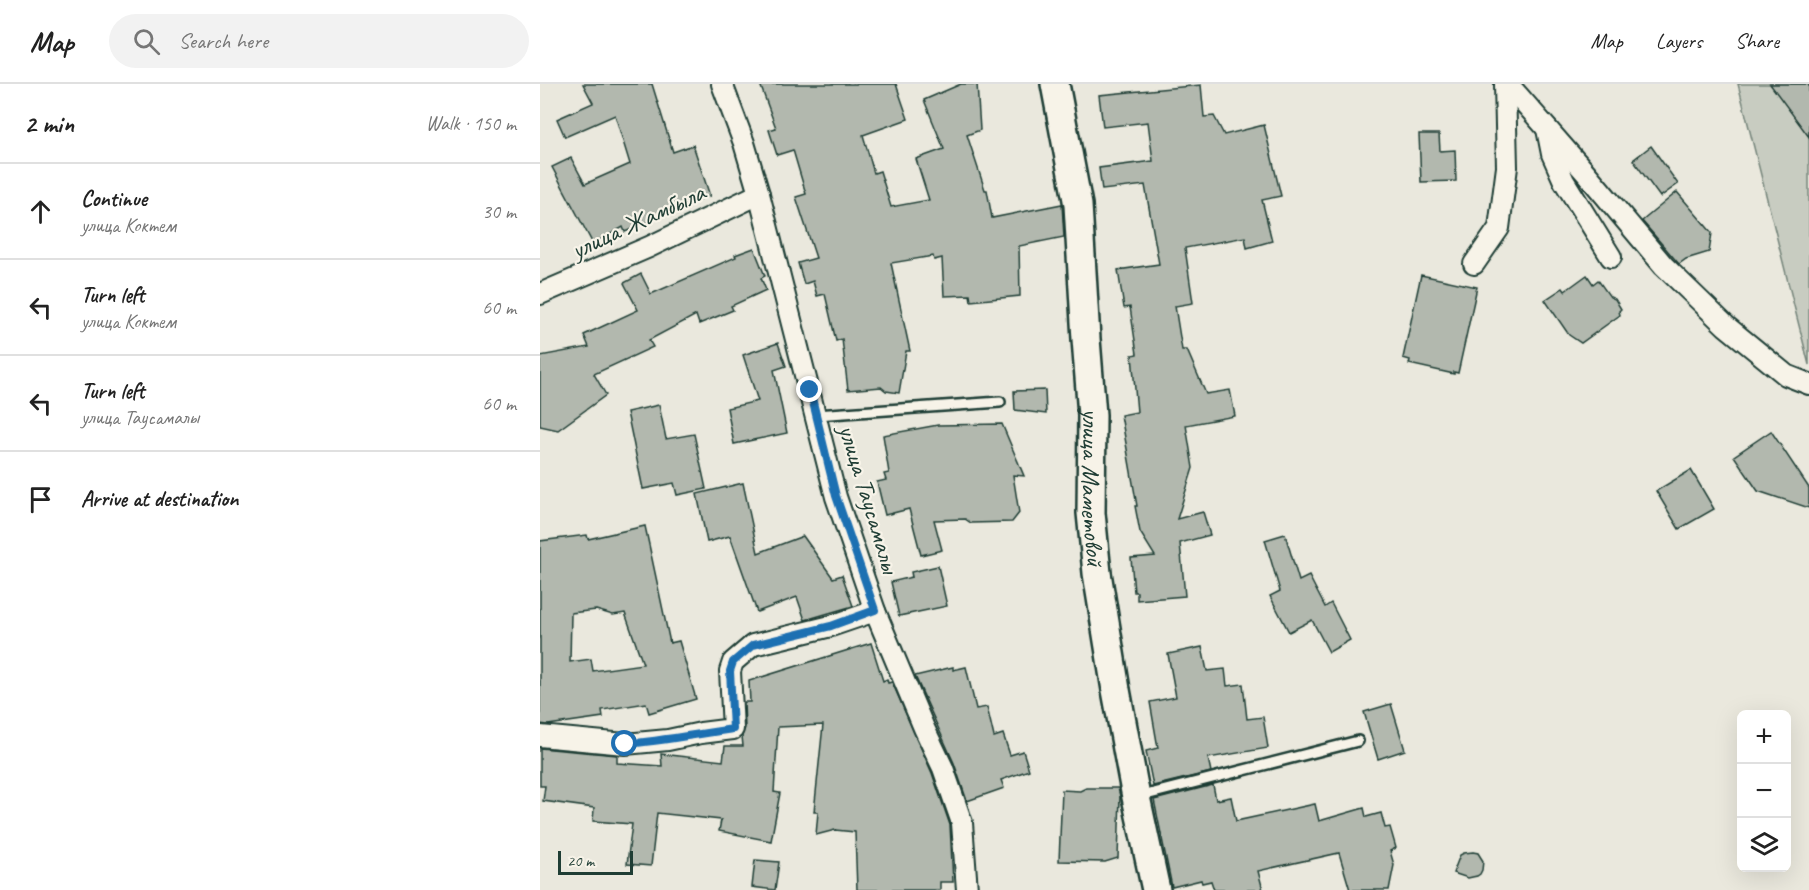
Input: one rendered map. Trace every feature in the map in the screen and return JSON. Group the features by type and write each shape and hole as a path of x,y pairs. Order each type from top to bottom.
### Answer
{"street":[{"name":"улица Таусамалы","path":"722,84 744,143 759,194 836,496 875,610 943,768 962,823 967,890"},
{"name":"улица Маметовой","path":"1055,84 1078,205 1092,415 1091,513 1097,573 1116,690 1156,890"},
{"path":"1507,84 1664,266 1710,311 1785,375 1809,384"},
{"path":"1474,264 1499,228 1507,167 1507,84"},
{"path":"1547,129 1552,154 1564,181 1611,257"},
{"name":"улица Жамбыла","path":"540,294 649,247 759,194"},
{"path":"540,736 625,744 668,740 733,729 730,671 733,662 753,645 831,626 875,610"}],"lane":[{"path":"816,416 1000,402"},
{"path":"1136,797 1358,741"}],"shaded area":[{"path":"1738,84 1809,84 1809,365"}],"building":[{"path":"583,84 652,84 673,152 693,145 710,196 669,209 670,212 625,232 623,227 593,244 552,167 571,158 585,184 630,164 615,115 565,137 557,119 593,103"},
{"path":"760,84 896,84 908,119 863,135 874,173 880,171 891,207 929,200 916,159 944,149 924,100 961,84 977,84 980,130 967,135 985,190 987,190 992,218 1062,204 1064,237 1019,246 1020,296 971,301 970,295 944,296 942,258 934,260 933,256 891,263 910,351 906,351 899,393 886,391 881,387 848,390 842,339 836,341 825,294 817,296 813,281 804,284 798,263 816,258 796,197 806,194 793,150 777,155 769,130 776,128"},
{"path":"1770,84 1809,84 1809,137"},
{"path":"1201,85 1204,117 1214,116 1224,135 1264,125 1281,196 1262,200 1272,241 1247,248 1245,237 1185,248 1193,303 1175,306 1182,350 1187,350 1206,394 1230,390 1235,416 1186,425 1193,468 1177,519 1203,512 1210,535 1180,543 1185,596 1137,600 1137,592 1134,592 1131,558 1155,556 1140,532 1121,415 1137,412 1132,355 1137,354 1130,307 1124,308 1118,270 1159,264 1145,185 1102,190 1099,168 1153,161 1148,122 1103,127 1099,95"},
{"path":"1419,134 1439,134 1440,151 1455,150 1456,181 1421,182"},
{"path":"1651,146 1678,184 1660,197 1633,160"},
{"path":"1677,192 1712,233 1709,252 1686,259 1679,264 1642,221"},
{"path":"754,248 765,276 761,278 766,290 731,306 733,310 699,324 696,315 649,340 653,347 594,374 606,395 558,430 540,426 540,356 589,347 584,335 638,310 624,283 641,274 651,294"},
{"path":"1421,275 1477,287 1458,373 1409,364 1410,360 1403,358"},
{"path":"1587,275 1593,284 1598,280 1621,309 1620,315 1581,343 1569,335 1545,300 1563,288 1565,291"},
{"path":"778,343 786,366 774,370 787,433 734,444 727,408 758,401 743,355"},
{"path":"1045,390 1046,414 1015,410 1014,391"},
{"path":"659,405 666,439 694,434 706,489 677,495 674,483 643,489 627,412"},
{"path":"1002,424 1024,476 1013,475 1019,513 1012,522 971,523 965,519 934,520 942,550 921,555 909,509 885,515 877,482 886,480 884,474 889,473 883,435 938,425"},
{"path":"1771,431 1809,488 1809,508 1758,491 1734,456"},
{"path":"1691,470 1714,509 1679,529 1656,491"},
{"path":"743,483 758,553 803,536 833,578 842,575 853,606 805,620 797,597 757,612 730,536 707,542 697,494"},
{"path":"645,526 670,643 679,641 696,699 649,713 646,703 602,710 603,717 548,725 540,724 540,541 587,535 588,539","holes":["596,610 613,615 625,613 643,664 593,671 591,659 570,662 571,613"]},
{"path":"1285,534 1299,581 1309,576 1325,607 1331,603 1350,640 1329,652 1312,620 1289,632 1270,596 1280,591 1265,540"},
{"path":"938,566 947,606 899,616 891,582 912,577 911,572"},
{"path":"871,643 883,681 887,679 888,683 892,682 932,773 950,825 953,882 940,882 940,890 857,890 855,832 835,830 816,835 818,812 814,812 823,725 778,727 774,792 780,793 771,841 719,831 721,820 657,813 651,866 627,864 632,824 593,821 594,808 543,801 545,786 540,786 540,748 617,755 617,763 662,766 661,754 723,761 725,746 743,746 744,702 750,702 749,681"},
{"path":"1202,647 1207,671 1225,669 1227,686 1243,684 1247,719 1263,717 1268,748 1208,758 1211,772 1153,786 1146,751 1158,748 1150,702 1176,697 1168,654"},
{"path":"953,667 953,670 966,667 976,709 987,707 994,737 1003,734 1010,755 1023,751 1029,770 1001,780 1004,788 967,801 954,763 915,676"},
{"path":"1391,704 1405,750 1378,759 1364,712"},
{"path":"1213,785 1216,800 1231,797 1236,821 1315,804 1319,821 1364,808 1366,817 1381,813 1385,828 1390,827 1396,848 1390,851 1394,865 1389,890 1350,890 1339,853 1258,871 1263,890 1214,890 1211,881 1202,883 1201,880 1172,887 1154,800"},
{"path":"1086,788 1118,788 1120,796 1118,858 1105,862 1059,861 1062,790 1080,791"},
{"path":"1478,853 1483,861 1480,874 1468,878 1453,873 1460,855"},
{"path":"755,860 779,862 775,890 752,887"}],"route":[{"path":"625,744 668,740 733,729 730,671 733,662 753,645 831,626 875,610 836,496 810,390"}]}
